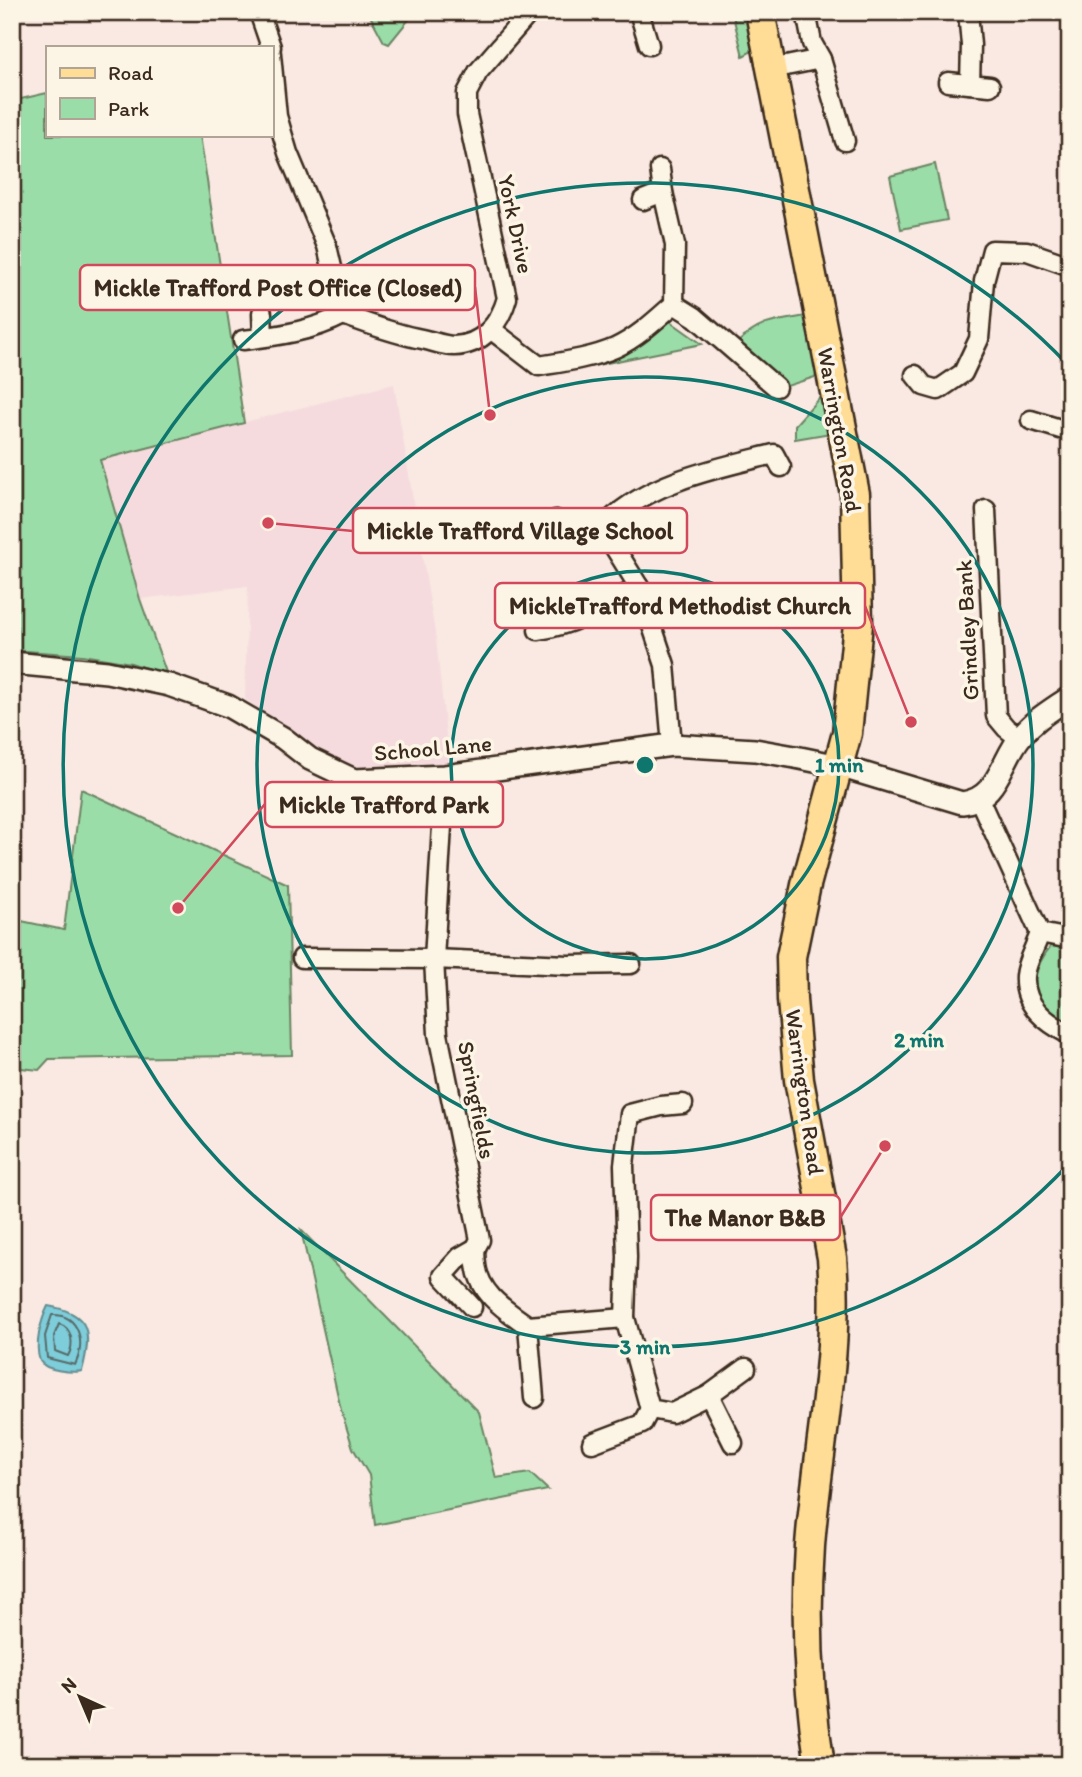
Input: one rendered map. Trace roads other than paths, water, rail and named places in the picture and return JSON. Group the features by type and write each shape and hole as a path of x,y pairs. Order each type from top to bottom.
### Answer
{"main road":[{"name":"Warrington Road","path":"760,12 855,494 858,624 847,733 806,885 791,957 799,1080 832,1258 834,1284 834,1314 823,1434 810,1545 808,1600 808,1649 820,1765"}],"street":[{"path":"259,12 271,46"},
{"name":"York Drive","path":"492,330 503,314 508,298 467,114 467,93 478,72 530,12"},
{"path":"639,12 649,45"},
{"path":"806,12 812,43 821,59 845,141"},
{"path":"968,12 970,84"},
{"path":"771,69 821,59"},
{"path":"273,75 277,116 288,153 327,246 343,314"},
{"path":"948,82 989,86"},
{"path":"343,314 394,333 454,346 476,341 492,330 539,366 561,363 615,348 645,329 674,304 675,245 660,169"},
{"path":"643,200 663,192"},
{"path":"915,375 925,386 938,390 963,373 979,339 984,281 992,250 1027,251 1070,266"},
{"path":"674,304 695,317 776,387"},
{"path":"262,313 263,337"},
{"path":"243,340 329,322 343,314"},
{"path":"1031,420 1070,432"},
{"path":"672,746 665,665 639,587 608,537 608,522 621,510 691,474 774,454 781,467"},
{"name":"Grindley Bank","path":"986,510 996,716 1019,738"},
{"path":"554,518 579,530 608,537"},
{"path":"538,630 555,628 580,619 639,587"},
{"name":"School Lane","path":"12,663 107,672 169,685 228,706 283,738 310,759 354,780 445,776 672,746 755,750 839,766 962,803 979,799"},
{"path":"1070,697 1030,726 1019,738 996,783 979,799 1040,933 1025,976 1029,999 1049,1024 1070,1035"},
{"name":"Springfields","path":"445,776 433,959 439,1034 480,1240 474,1249 478,1278 491,1298 528,1325"},
{"path":"1040,933 1070,939"},
{"path":"302,958 433,959 568,965 631,964"},
{"path":"592,1443 642,1424 650,1409 625,1318 624,1165 630,1114 683,1104"},
{"path":"472,1307 443,1276 460,1257 474,1249"},
{"path":"534,1398 528,1325 625,1318"},
{"path":"650,1409 672,1413 709,1395 746,1368"},
{"path":"709,1395 733,1443"}],"water":[{"path":"48,1306 73,1314 85,1327 87,1346 82,1371 53,1369 40,1361 39,1333"}],"place":[{"name":"Mickle Trafford Post Office (Closed)","path":"490,415"},
{"name":"Mickle Trafford Village School","path":"268,523"},
{"name":"MickleTrafford Methodist Church","path":"911,722"},
{"name":"Mickle Trafford Park","path":"178,908"},
{"name":"The Manor B&B","path":"885,1146"}]}
